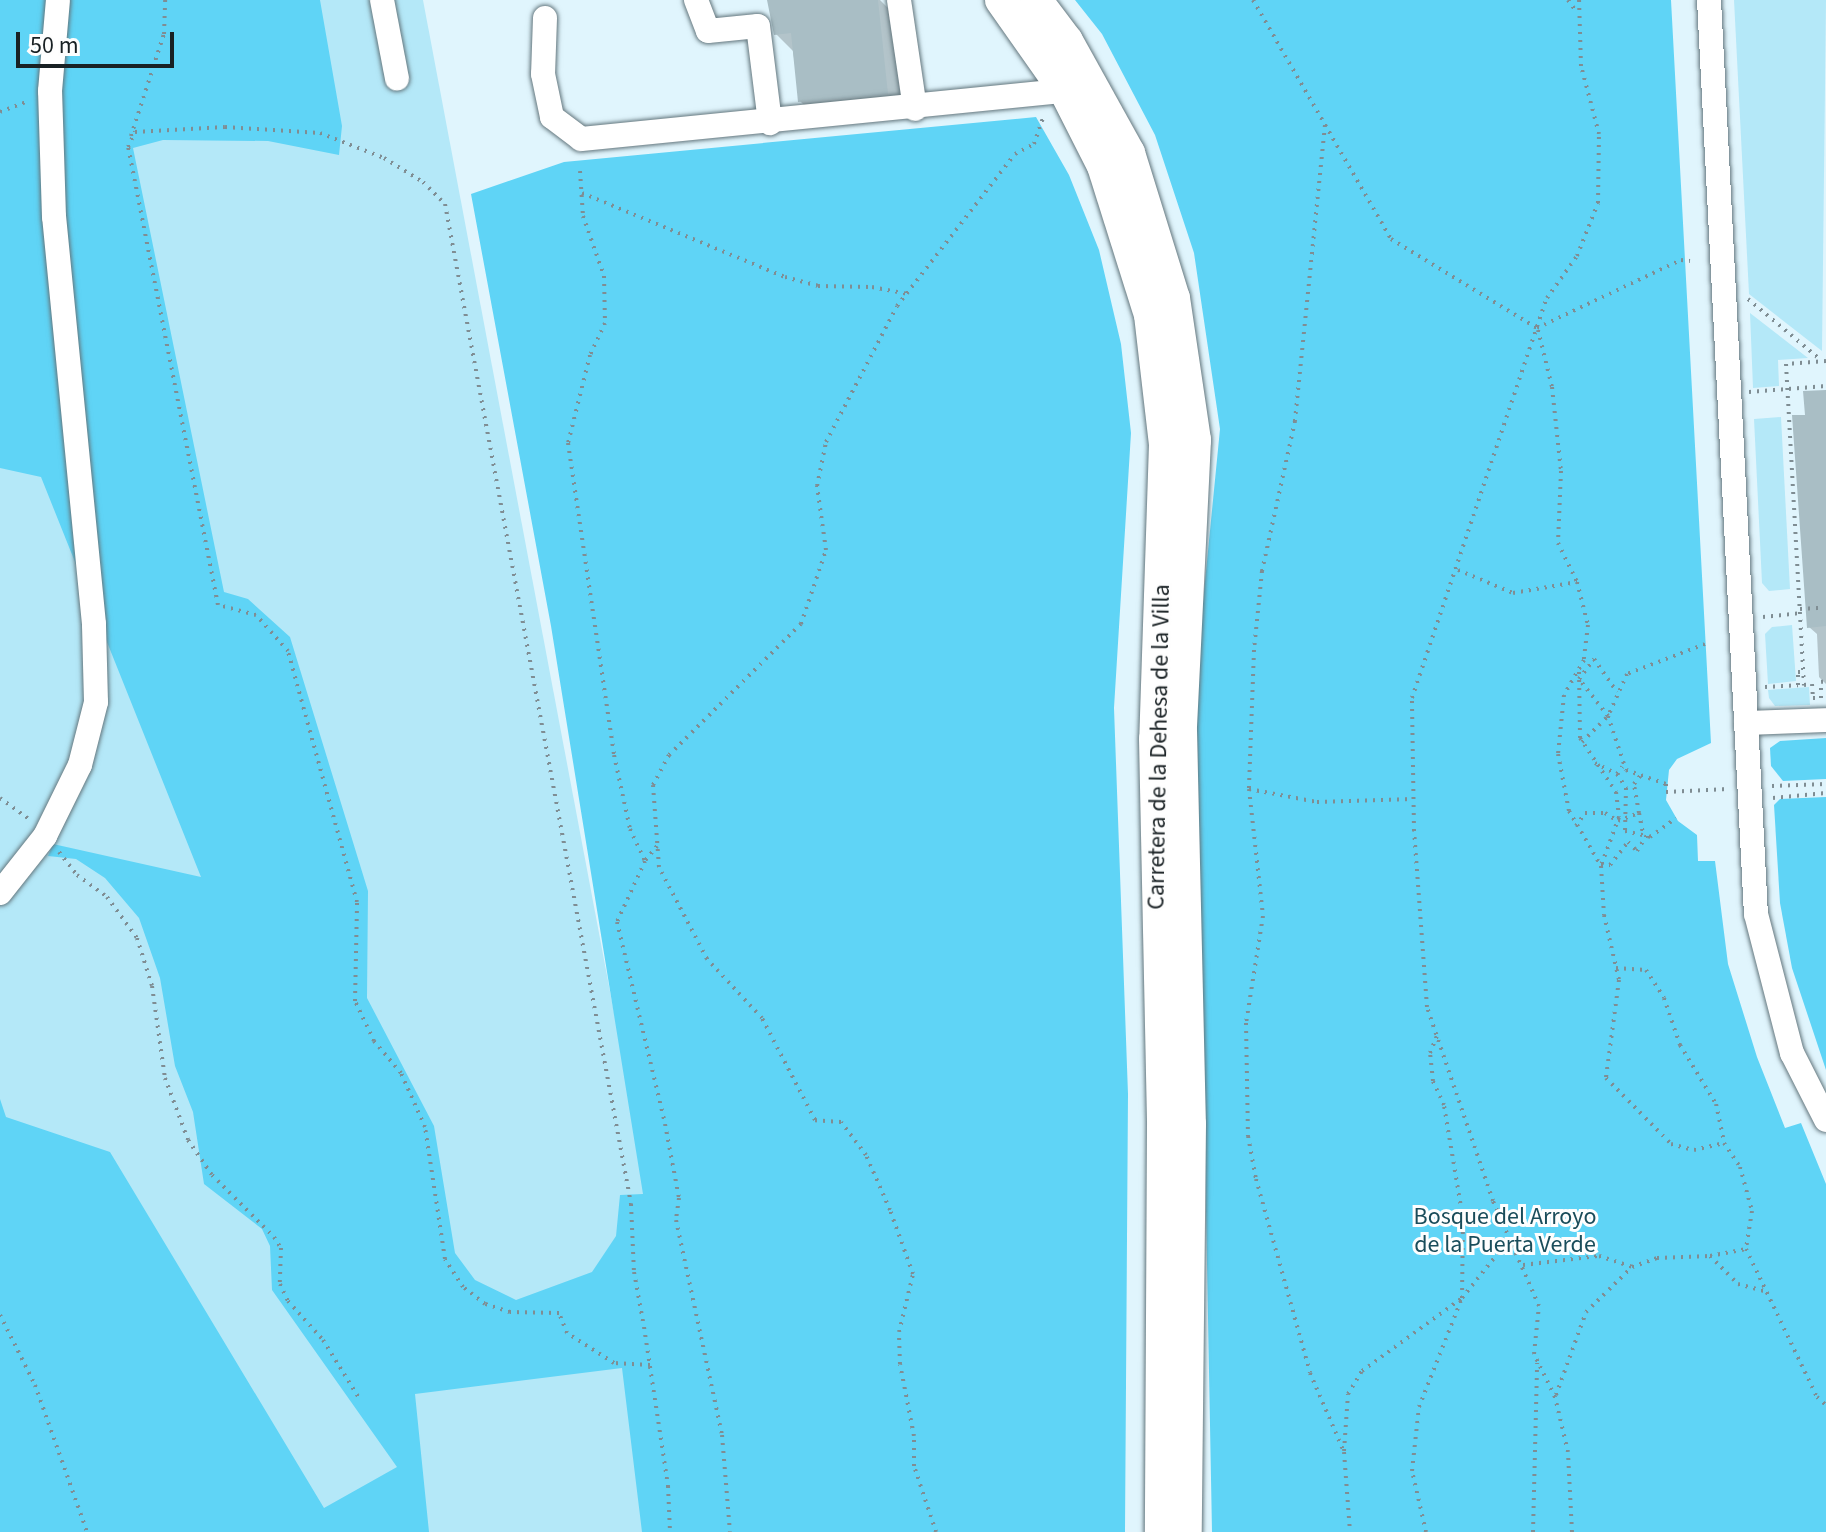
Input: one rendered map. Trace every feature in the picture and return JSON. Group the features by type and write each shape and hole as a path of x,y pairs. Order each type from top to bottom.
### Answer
{"main road":[{"name":"Carretera de la Dehesa de la Villa","path":"1001,0 1040,51 1055,102 1103,166 1129,240 1150,315 1165,444 1155,739 1163,1125 1161,1532"},
{"name":"Carretera de la Dehesa de la Villa","path":"1036,0 1067,41 1129,153 1174,298 1195,440 1181,731 1190,1124 1186,1532"}],"street":[{"path":"0,893 45,836 88,743 96,702 94,624 54,217 50,98 58,0"},
{"path":"382,0 397,79"},
{"path":"696,0 708,31 758,26 770,123"},
{"path":"899,0 915,109"},
{"path":"993,0 1040,51"},
{"path":"1709,0 1756,914 1766,964 1792,1053 1826,1120"},
{"path":"545,18 543,74 552,117 581,139 915,109 1055,102"},
{"path":"1746,723 1826,719"}],"path":[{"path":"165,0 164,34 128,147 218,605 256,615 288,651 357,902 355,1001 374,1041 401,1073 425,1127 445,1259 463,1287 485,1304 510,1312 559,1313 567,1333 614,1363 650,1365"},
{"path":"1253,0 1391,239 1537,328 1552,387 1561,471 1558,543 1577,582 1588,625 1579,669 1582,742 1616,792 1628,842 1637,851 1645,834 1634,784 1640,776"},
{"path":"1568,0 1577,13"},
{"path":"1533,1532 1539,1306 1493,1201 1427,1007 1413,799 1412,698 1547,298 1577,256 1598,203 1599,134 1581,66 1579,0"},
{"path":"0,112 50,98"},
{"path":"936,1532 914,1466 914,1436 900,1364 899,1332 913,1274 890,1210 866,1155 841,1122 815,1120 762,1018 707,959 666,884 657,846 653,785 669,755 801,624 826,550 817,486 826,442 868,356 907,294 1015,154 1034,144 1055,102"},
{"path":"1325,125 1295,421 1262,571 1248,715 1249,789 1263,916 1246,1023 1248,1136 1310,1373 1344,1452"},
{"path":"128,147 135,132 225,127 320,133 384,158 423,182 445,204 631,1204 634,1272 650,1365 670,1532"},
{"path":"580,171 583,216 604,276 605,323 590,355 568,443 614,755 630,829 645,861"},
{"path":"582,193 785,277 818,286 872,287 907,294"},
{"path":"1537,328 1681,260 1690,261"},
{"path":"1741,291 1824,361"},
{"path":"1824,361 1786,364 1804,685 1812,684 1813,698 1821,698 1821,682 1826,681"},
{"path":"1746,392 1826,386"},
{"path":"1457,570 1513,593 1577,582"},
{"path":"1756,618 1822,608"},
{"path":"1582,742 1608,716 1623,678 1637,668 1675,660 1705,644"},
{"path":"1579,679 1594,659 1617,692"},
{"path":"1579,669 1564,695 1558,754 1576,826 1601,866"},
{"path":"1759,687 1798,685 1798,672 1804,672"},
{"path":"1579,679 1608,716 1622,767 1666,784 1666,792 1826,784"},
{"path":"1594,763 1617,774 1626,788 1621,821 1601,866 1604,915 1616,968 1618,1010 1606,1078 1671,1144 1694,1150 1724,1143"},
{"path":"1617,774 1622,767"},
{"path":"1249,789 1317,802 1413,799"},
{"path":"1766,807 1775,795 1826,793"},
{"path":"0,798 35,824"},
{"path":"1576,826 1585,813 1605,813 1621,821"},
{"path":"1621,821 1639,813"},
{"path":"1625,831 1645,834 1676,818"},
{"path":"1601,866 1610,865 1628,842"},
{"path":"53,844 77,875 107,897 137,938 152,986 165,1078 188,1140 212,1175 274,1237 281,1248 280,1284 288,1301 323,1340 359,1398"},
{"path":"657,846 645,861 617,922 665,1124 679,1198 676,1220 722,1435 730,1532"},
{"path":"1616,968 1646,970 1659,989 1680,1045 1716,1104 1724,1143 1740,1167 1752,1211 1746,1249 1817,1397 1826,1405"},
{"path":"1438,1034 1430,1053 1433,1081 1444,1105 1463,1219 1462,1298"},
{"path":"1426,1532 1412,1471 1414,1438 1433,1362 1462,1298 1511,1237"},
{"path":"1555,1397 1586,1312 1632,1267 1657,1258 1710,1256 1746,1249"},
{"path":"1523,1265 1599,1256 1632,1267"},
{"path":"1710,1256 1738,1284 1767,1292"},
{"path":"1350,1532 1344,1452 1348,1394 1362,1371 1462,1298"},
{"path":"0,1315 35,1385 87,1532"},
{"path":"1538,1361 1555,1397 1568,1452 1572,1532"}],"shaded area":[{"path":"0,0 423,0 712,1532 0,1532"},
{"path":"1734,0 1826,0 1822,351 1749,294"},
{"path":"1750,313 1808,358 1778,360 1779,386 1753,388"},
{"path":"1781,417 1790,589 1769,591 1762,583 1754,419"},
{"path":"1792,625 1796,681 1768,684 1765,634 1772,627"},
{"path":"1809,687 1810,705 1775,706 1769,698 1768,690"}],"green space":[{"path":"0,0 320,0 342,126 339,155 268,141 163,140 133,148 224,592 248,599 290,637 368,891 367,998 434,1126 455,1253 475,1280 516,1300 592,1272 616,1236 620,1195 643,1194 551,626 471,194 564,162 1036,117 1069,175 1099,250 1121,344 1131,433 1114,708 1128,1094 1125,1532 642,1532 622,1368 415,1394 429,1532 0,1532 0,1099 6,1117 110,1152 324,1508 397,1467 272,1290 270,1246 262,1229 204,1184 193,1112 175,1066 160,978 139,918 105,878 76,859 48,856 53,844 201,877 41,477 0,468"},
{"name":"Bosque del Arroyo de la Puerta Verde","path":"1075,0 1671,0 1711,743 1677,759 1669,770 1666,800 1678,821 1697,835 1698,861 1715,861 1728,964 1757,1057 1785,1128 1801,1123 1826,1184 1826,1532 1212,1532 1196,673 1220,429 1194,253 1155,135 1102,34"},
{"path":"1826,738 1826,779 1783,781 1771,766 1770,748 1780,741"},
{"path":"1826,797 1826,1070 1792,968 1780,903 1774,805 1780,799"}],"building":[{"path":"767,0 878,0 888,94 798,102 791,33 774,35"},
{"path":"1826,390 1826,626 1807,628 1792,415 1805,415 1803,391"}]}
